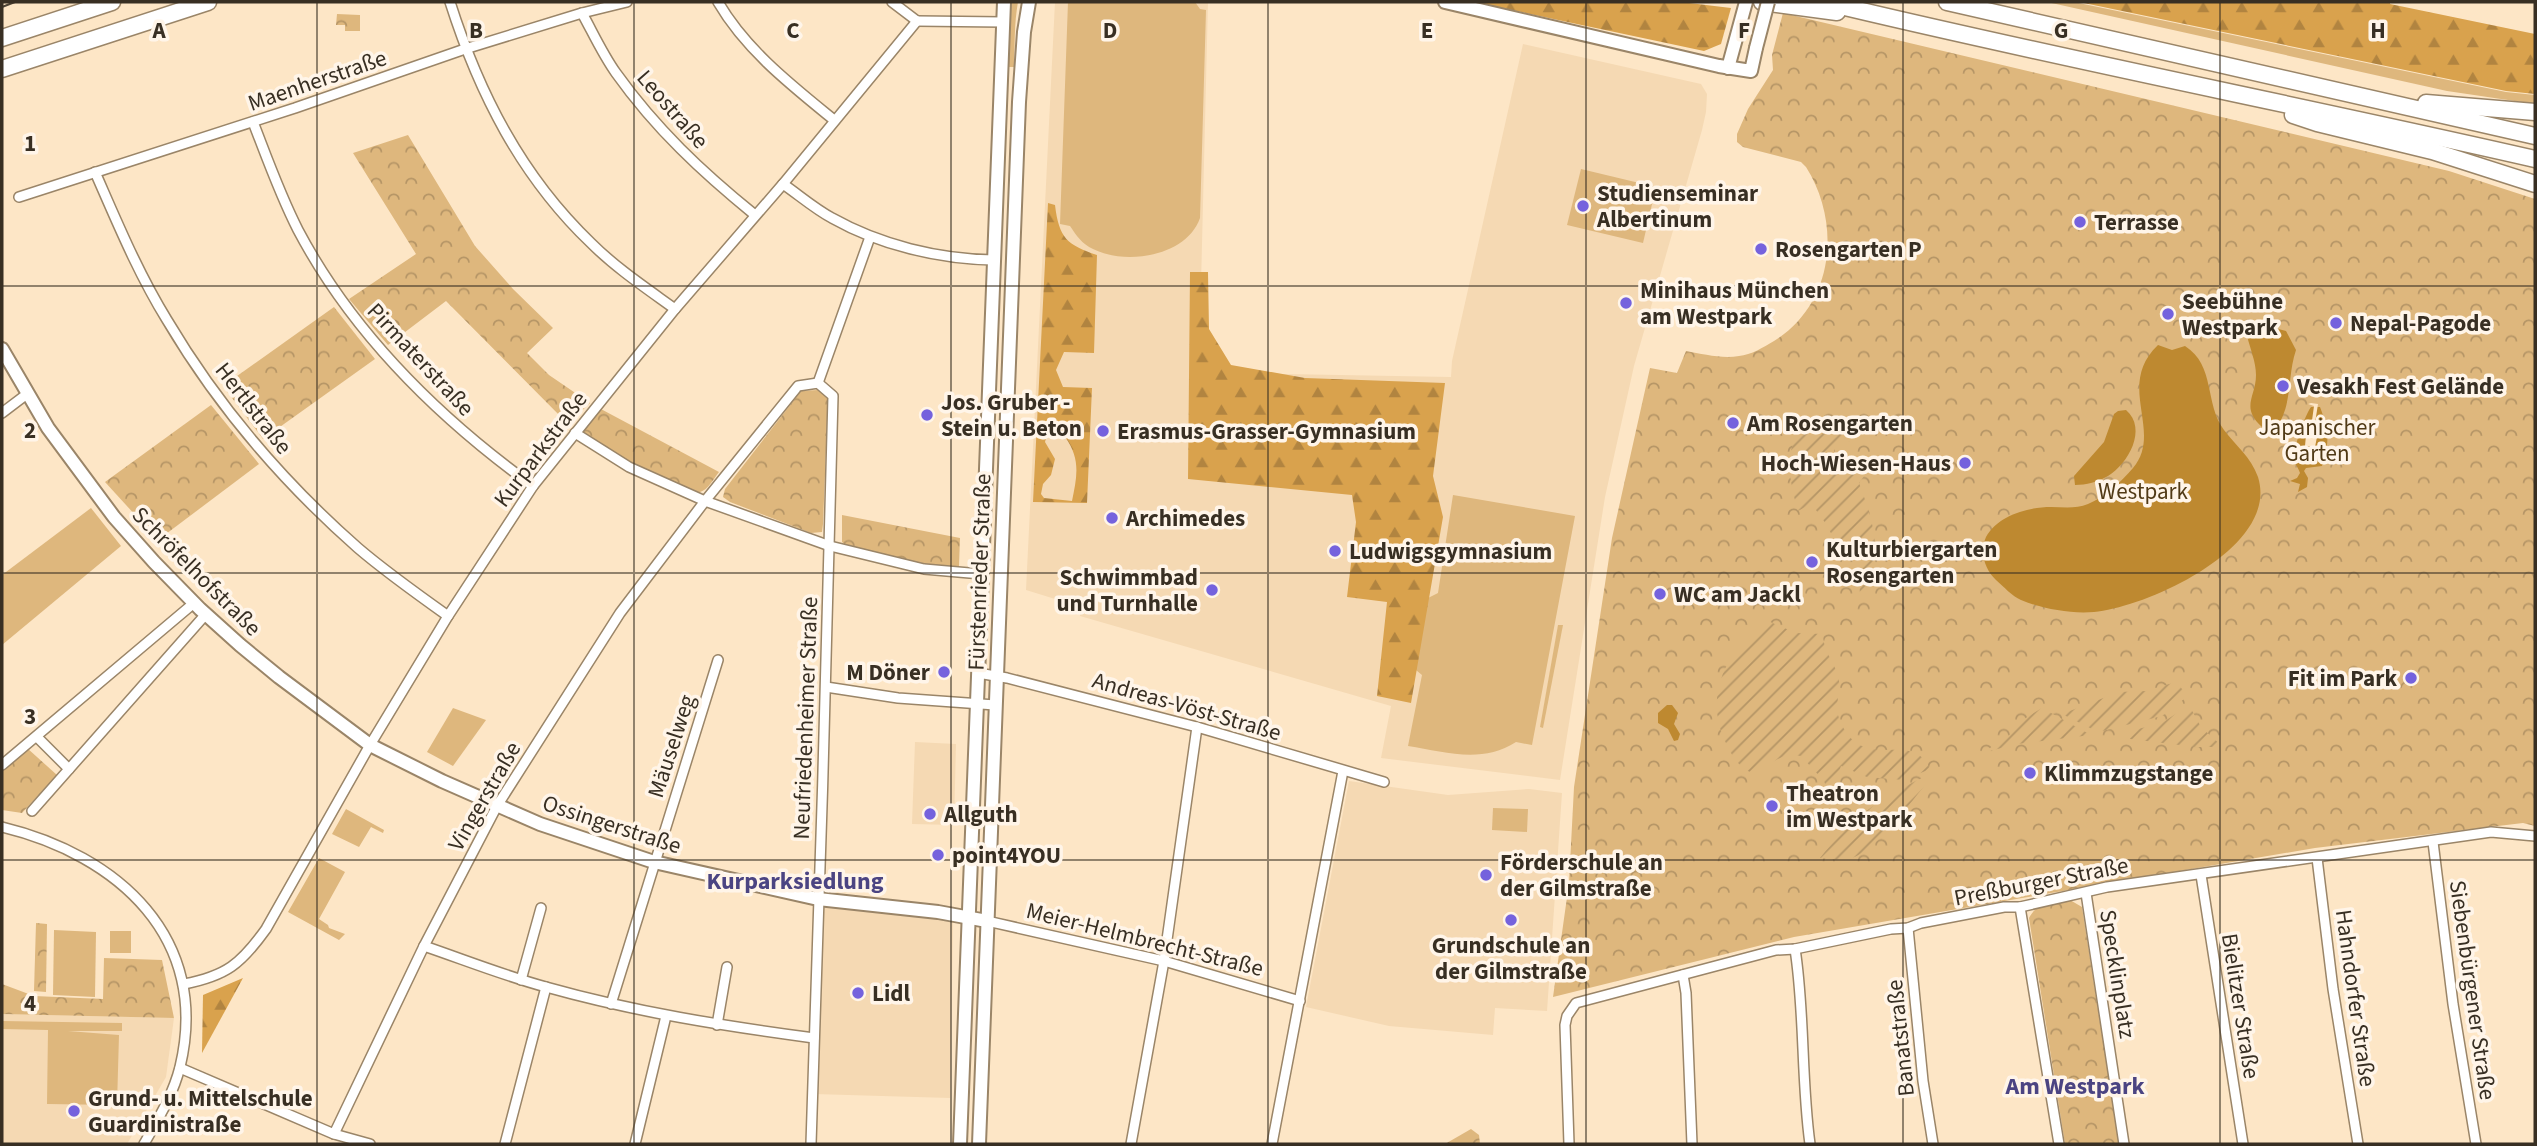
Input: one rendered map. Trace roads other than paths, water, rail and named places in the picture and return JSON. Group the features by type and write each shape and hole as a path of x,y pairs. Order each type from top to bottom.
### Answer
{"highway":[{"path":"53,21 95,2"},
{"path":"2,38 112,2"},
{"path":"2,69 208,2"},
{"path":"1762,2 1909,22"},
{"path":"1824,2 2535,159"},
{"path":"1947,2 2535,136"},
{"path":"2241,96 2317,123 2432,151 2535,184"},
{"path":"2378,100 2535,112"}],"main road":[{"name":"Fürstenrieder Straße","path":"979,1144 976,705 1003,2"},
{"name":"Fürstenrieder Straße","path":"960,1144 995,705 1019,102 1029,2"},
{"path":"1444,2 1728,68 1751,71 1768,2"},
{"path":"1728,68 1745,2"},
{"name":"Schröfelhofstraße","path":"2,349 37,412 114,517 206,614 279,677 370,745"},
{"name":"Ossingerstraße","path":"370,745 401,762 540,824 654,862 818,899 978,919"}],"street":[{"path":"450,2 465,49 492,111 514,150 542,189 592,244 674,309"},
{"name":"Maenherstraße","path":"19,197 253,122 465,49 627,2"},
{"path":"718,2 740,33 776,72 834,120"},
{"path":"892,2 917,21 1003,22"},
{"name":"Leostraße","path":"582,13 615,72 662,132 710,178 755,215"},
{"name":"Kurparkstraße","path":"184,985 208,980 229,970 248,953 266,929 447,615 533,486 674,309 783,184 917,21"},
{"name":"Pirmaterstraße","path":"253,122 300,232 348,309 413,384 465,434 533,486"},
{"name":"Hertlstraße","path":"95,172 129,249 167,320 226,409 287,481 320,514 380,566 447,615"},
{"path":"783,184 831,218 870,237 927,253 993,260"},
{"path":"818,383 870,237"},
{"name":"Vingerstraße","path":"334,1134 424,946 497,806 620,613 705,500 797,386 818,383"},
{"name":"Neufriedenheimer Straße","path":"811,1144 830,546 832,396 818,383"},
{"path":"2,413 27,394"},
{"path":"575,433 629,467 705,500 830,546 924,569 981,574"},
{"path":"2,765 194,603"},
{"path":"32,811 206,614"},
{"name":"Mäuselweg","path":"611,1004 718,660"},
{"name":"Andreas-Vöst-Straße","path":"978,673 1197,727 1384,782"},
{"path":"826,687 898,698 995,705"},
{"path":"1131,1144 1164,961 1197,727"},
{"path":"37,737 69,769"},
{"path":"1272,1144 1343,771"},
{"path":"2,827 53,842 85,857 124,885 161,929 174,952 184,985 187,1018 180,1068 168,1102 144,1144"},
{"name":"Preßburger Straße","path":"1569,1144 1564,1025 1576,1003 1776,950 1795,949 1878,931 1908,928 1992,909 2020,907 2069,894 2086,894 2107,887 2491,832 2535,836"},
{"name":"Siebenbürgener Straße","path":"2432,842 2453,1004 2476,1144"},
{"name":"Hahndorfer Straße","path":"2317,858 2333,989 2358,1144"},
{"name":"Bielitzer Straße","path":"2201,874 2243,1144"},
{"name":"Specklinplatz","path":"2086,894 2124,1144"},
{"path":"2020,907 2059,1144"},
{"path":"521,980 541,908"},
{"name":"Meier-Helmbrecht-Straße","path":"978,919 1164,961 1300,1001"},
{"name":"Banatstraße","path":"1908,928 1923,1081 1933,1144"},
{"path":"424,946 521,980 611,1004 717,1025 814,1038"},
{"path":"1795,949 1810,1144"},
{"path":"717,1025 726,967"},
{"path":"1683,975 1692,1144"},
{"path":"505,1144 546,987"},
{"path":"635,1144 666,1016"},
{"path":"180,1068 334,1134 370,1144"}],"tram line":[{"path":"2,7 15,2"}],"place":[{"name":"Studienseminar Albertinum","path":"1583,206"},
{"name":"Terrasse","path":"2080,222"},
{"name":"Rosengarten P","path":"1761,249"},
{"name":"Minihaus München am Westpark","path":"1626,303"},
{"name":"Seebühne Westpark","path":"2168,314"},
{"name":"Nepal-Pagode","path":"2336,323"},
{"name":"Vesakh Fest Gelände","path":"2283,386"},
{"name":"Jos. Gruber - Stein u. Beton","path":"927,415"},
{"name":"Am Rosengarten","path":"1733,423"},
{"name":"Erasmus-Grasser-Gymnasium","path":"1103,431"},
{"name":"Hoch-Wiesen-Haus","path":"1965,463"},
{"name":"Archimedes","path":"1112,518"},
{"name":"Ludwigsgymnasium","path":"1335,551"},
{"name":"Kulturbiergarten Rosengarten","path":"1812,562"},
{"name":"Schwimmbad und Turnhalle","path":"1212,590"},
{"name":"WC am Jackl","path":"1660,594"},
{"name":"M Döner","path":"944,672"},
{"name":"Fit im Park","path":"2411,678"},
{"name":"Klimmzugstange","path":"2030,773"},
{"name":"Theatron im Westpark","path":"1772,806"},
{"name":"Allguth","path":"930,814"},
{"name":"point4YOU","path":"938,855"},
{"name":"Förderschule an der Gilmstraße","path":"1486,875"},
{"name":"Grundschule an der Gilmstraße","path":"1511,920"},
{"name":"Lidl","path":"858,993"},
{"name":"Grund- u. Mittelschule Guardinistraße","path":"74,1111"}],"district":[{"name":"Kurparksiedlung","path":"795,881"},
{"name":"Am Westpark","path":"2075,1086"}],"park label":[{"name":"Japanischer Garten","path":"2317,440"},
{"name":"Westpark","path":"2143,491"}]}
